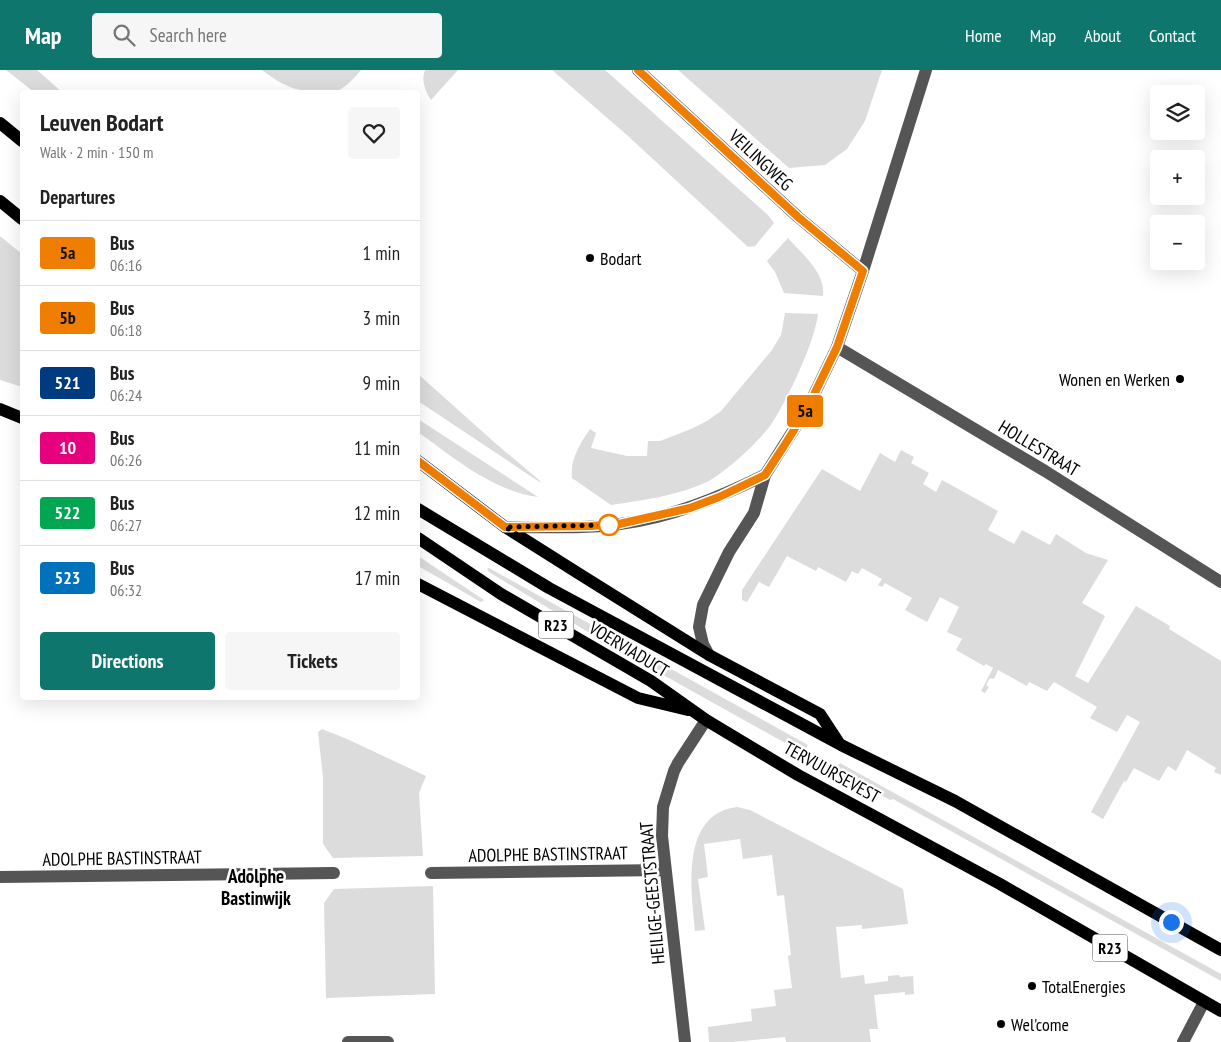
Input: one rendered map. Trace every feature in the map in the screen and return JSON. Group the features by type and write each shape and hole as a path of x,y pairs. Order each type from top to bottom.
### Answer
{"main road":[{"path":"0,123 20,139"},
{"path":"0,201 20,217"},
{"path":"0,409 20,417"},
{"name":"TERVUURSEVEST","path":"420,463 505,527 710,655 820,714 841,745"},
{"name":"VOERVIADUCT","path":"420,511 549,588 616,624"},
{"name":"VOERVIADUCT","path":"420,539 501,594 651,681 695,712"},
{"name":"TERVUURSEVEST","path":"420,585 638,698 695,712 798,775 992,879 1221,1012"},
{"name":"TERVUURSEVEST","path":"616,624 841,745 956,801 1221,950"}],"street":[{"name":"VEILINGWEG","path":"638,70 798,217 863,271"},
{"path":"710,655 699,627 701,613 729,552 754,513 765,475 807,409 837,347 863,271 926,70"},
{"name":"HOLLESTRAAT","path":"837,347 1045,471 1221,582"},
{"path":"505,527 591,526 640,520 690,508 719,497 765,475"},
{"name":"HEILIGE-GEESTSTRAAT","path":"685,1042 665,870 662,836 663,808 678,763 706,720"},
{"name":"ADOLPHE BASTINSTRAAT","path":"431,873 665,870"},
{"name":"ADOLPHE BASTINSTRAAT","path":"0,877 334,873"},
{"path":"1183,1042 1204,1002"},
{"path":"348,1042 388,1042"}],"shaded area":[{"path":"6,70 37,70 60,90 31,90"},
{"path":"262,70 361,70 349,83 338,90 301,90 277,80"},
{"path":"425,70 458,70 431,100 424,85"},
{"path":"552,70 605,70 768,215 774,223 755,246 748,247 628,136"},
{"path":"678,70 882,70 865,121 847,149 825,165 789,168"},
{"path":"0,236 20,252 20,386 0,380"},
{"path":"788,238 817,272 821,279 823,296 784,293 775,272 767,261"},
{"path":"785,313 818,314 816,326 793,385 772,423 733,464 707,482 696,487 660,497 611,505 572,478 574,458 590,429 596,433 591,448 627,456 647,456 648,441 660,441 691,429 721,411 772,350 781,335"},
{"path":"420,376 539,480 541,483 420,402"},
{"path":"420,420 538,497 521,494 505,488 460,462 420,433"},
{"path":"901,450 914,457 911,463 929,473 923,484 936,492 942,480 998,511 988,530 1014,544 1022,530 1050,545 1056,534 1086,553 1108,560 1082,603 1105,616 1075,676 1088,683 1136,606 1170,626 1169,629 1221,661 1221,775 1214,772 1216,768 1187,750 1176,771 1168,766 1159,781 1134,768 1126,782 1124,781 1103,819 1091,812 1140,722 1127,715 1117,732 1090,718 1097,707 1054,682 1047,691 1029,682 1027,686 998,670 994,679 990,678 986,685 989,687 985,693 981,691 993,668 986,664 984,666 956,650 962,639 947,632 959,607 940,597 927,622 905,610 912,598 885,583 882,587 878,585 882,579 862,568 858,574 852,571 846,582 818,567 816,571 787,556 769,587 759,582 747,602 742,600 742,590 822,469 860,491 880,453 895,462"},
{"path":"420,557 484,600 481,602 420,567"},
{"path":"489,568 808,745 803,753 606,643 489,572 487,569"},
{"path":"322,729 426,776 419,793 423,856 333,858 323,844 323,777 318,732"},
{"path":"840,763 1221,974 1221,981 893,799 890,800 836,771"},
{"path":"737,807 750,810 903,889 908,924 862,929 862,925 836,927 841,978 864,975 865,984 888,981 888,976 913,976 914,994 905,995 905,992 874,995 878,1029 869,1029 871,1042 786,1042 785,1037 733,1042 709,1042 708,1027 752,1021 751,1009 776,1006 774,990 792,988 788,956 791,955 784,895 777,896 772,855 743,859 740,839 704,844 708,877 698,879 705,930 695,931 692,876 693,856 698,838 706,824 719,813"},
{"path":"433,886 435,994 326,998 324,903 334,889"}],"bus line":[{"name":"5a","path":"420,463 505,527 619,524 690,508 719,497 765,475 807,409 837,347 863,271 798,217 638,70"}],"place":[{"name":"Bodart","path":"590,258"},
{"name":"Wonen en Werken","path":"1180,379"},
{"name":"TotalEnergies","path":"1032,986"},
{"name":"Wel'come","path":"1001,1024"}],"district":[{"name":"Adolphe Bastinwijk","path":"256,887"}],"route":[{"path":"609,525 505,527 710,655 820,714 841,745 956,801 1171,922"}]}
